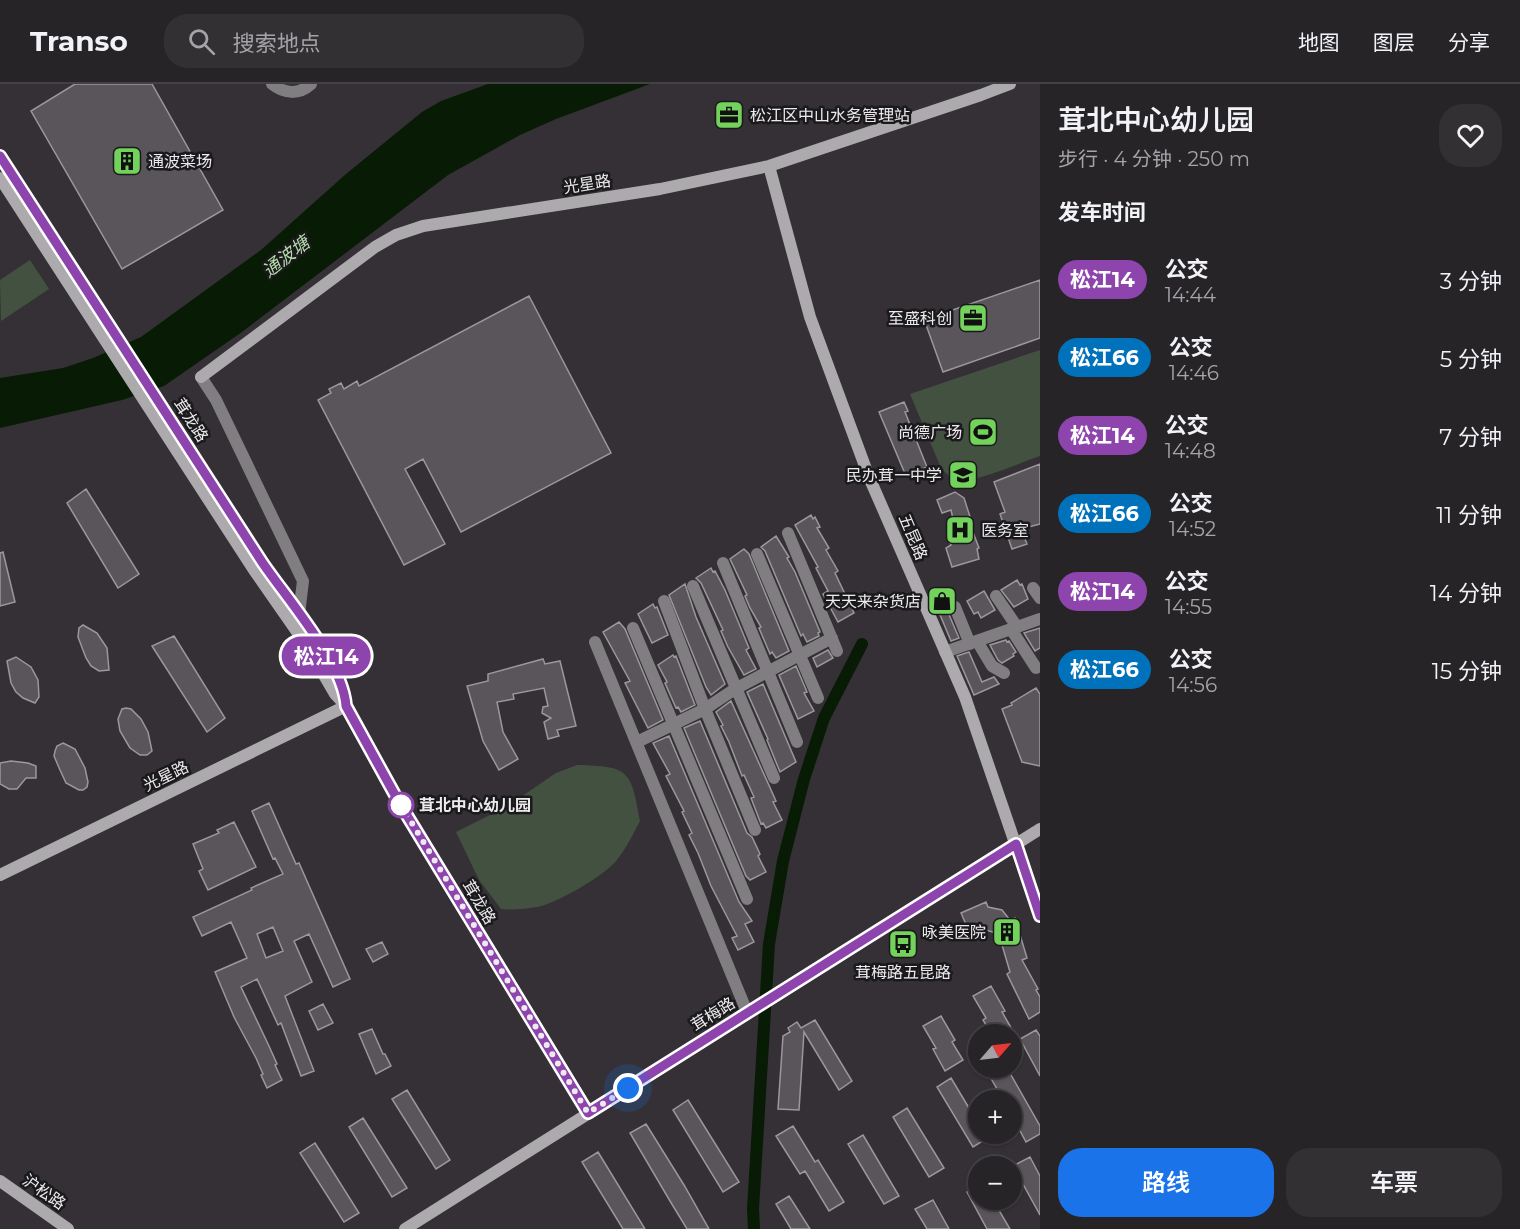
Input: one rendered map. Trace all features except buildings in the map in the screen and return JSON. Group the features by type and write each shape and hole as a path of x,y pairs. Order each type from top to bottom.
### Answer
{"street":[{"path":"272,84 290,93 311,84"},
{"name":"光星路","path":"299,614 303,581 216,400 201,377 375,247 396,235 423,226 660,189 769,166 1010,84"},
{"name":"茸龙路","path":"0,156 259,567 308,646 334,694 346,706 400,804 588,1113"},
{"name":"五昆路","path":"769,166 810,317 869,477 965,697 1040,916"},
{"name":"茸龙路","path":"0,178 259,567 299,614 317,640 345,690 346,706"},
{"path":"788,533 837,651"},
{"path":"757,554 818,698"},
{"path":"723,563 797,742"},
{"path":"693,586 774,778"},
{"path":"996,596 1036,668"},
{"path":"664,601 755,830"},
{"path":"955,608 973,642 992,666 1004,673"},
{"path":"945,652 1040,619"},
{"path":"633,628 747,899"},
{"path":"637,742 705,709 735,689 832,638"},
{"path":"595,642 747,1012"},
{"name":"光星路","path":"0,875 346,706"},
{"name":"茸梅路","path":"405,1229 1040,829"},
{"name":"沪松路","path":"0,1181 68,1229"}],"shaded area":[{"path":"30,260 49,289 1,321 0,280"},
{"name":"尚德广场","path":"1040,350 1040,456 974,479 957,480 950,477 941,468 910,394"},
{"path":"577,765 608,767 625,775 634,791 640,821 635,831 616,861 602,874 580,888 545,905 501,909 479,880 456,832 506,807 556,773"}],"water":[{"name":"通波塘","path":"488,84 650,84 520,135 448,175 242,332 164,386 122,400 0,428 0,378 63,368 141,337 261,250 346,174 422,112 441,101"}],"waterway":[{"path":"754,1229 753,1209 769,944 783,861 804,779 824,718 862,644"}],"bus line":[{"name":"松江14","path":"0,156 264,564 317,640 345,690 346,706 400,804 588,1113 1016,844 1040,916"}],"place":[{"name":"松江区中山水务管理站","path":"729,115"},
{"name":"通波菜场","path":"127,161"},
{"name":"至盛科创","path":"973,318"},
{"name":"尚德广场","path":"983,432"},
{"name":"民办茸一中学","path":"963,475"},
{"name":"医务室","path":"960,530"},
{"name":"天天来杂货店","path":"942,601"},
{"name":"茸北中心幼儿园","path":"401,805"},
{"name":"咏美医院","path":"1007,932"},
{"name":"茸梅路五昆路","path":"903,944"}],"route":[{"path":"401,805 588,1113 628,1088"}]}
